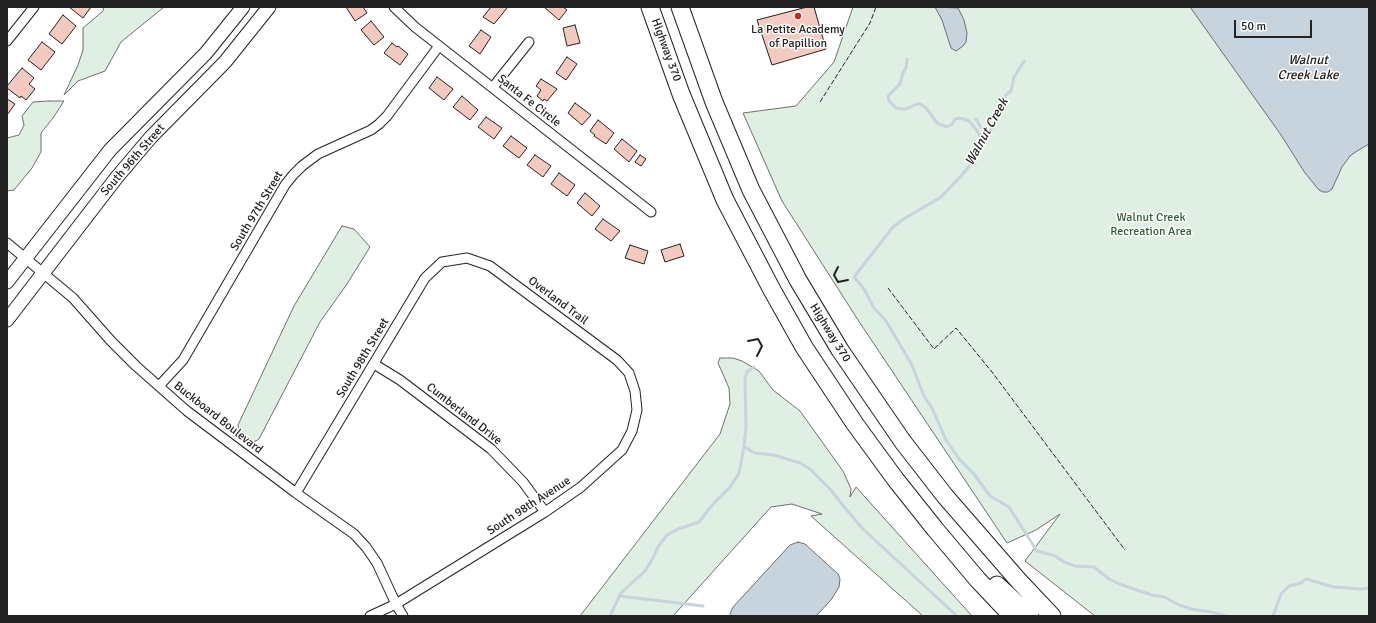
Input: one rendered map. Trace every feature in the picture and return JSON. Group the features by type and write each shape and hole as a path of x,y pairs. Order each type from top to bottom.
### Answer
{"highway":[{"name":"Highway 370","path":"650,7 681,94 725,200 772,290 804,347 855,424 896,480 954,552 1012,616"},
{"name":"Highway 370","path":"680,7 714,102 751,190 798,280 840,350 903,442 945,496 1008,569 1052,616"},
{"path":"954,552 1003,590 1030,616"},
{"path":"978,580 1004,616"}],"main road":[{"name":"South 96th Street","path":"7,282 110,150 206,53 243,7"},
{"name":"South 96th Street","path":"7,320 116,177 151,137 224,62 269,7"}],"street":[{"path":"7,41 34,7"},
{"name":"Santa Fe Circle","path":"394,7 415,27 651,212"},
{"path":"493,87 529,42"},
{"name":"South 97th Street","path":"158,386 183,360 285,185 293,175 306,162 318,154 371,130 379,124 387,116 439,46"},
{"name":"Buckboard Boulevard","path":"7,243 73,298 111,341 136,366 187,411 296,494 354,534 366,547 377,563 403,616"},
{"name":"South 98th Street","path":"296,494 424,278 442,262 467,258"},
{"name":"Overland Trail","path":"467,258 490,266 617,360 629,372"},
{"name":"Cumberland Drive","path":"374,364 400,380 491,448 523,482 546,512"},
{"name":"South 98th Avenue","path":"370,616 396,604 546,512 581,486 622,450 632,431 637,410 635,391 629,372"}],"green space":[{"path":"104,7 164,7 121,42 105,71 78,81 64,95 78,65 83,50 83,28 103,11"},
{"name":"Walnut Creek Recreation Area","path":"853,7 1369,7 1369,616 1095,616 1025,561 1060,514 1036,530 1007,543 858,320 782,201 743,113 796,106 834,62"},
{"path":"64,101 41,133 41,152 32,168 14,190 7,191 7,138 19,135 24,125 22,116 33,102"},
{"path":"342,226 354,229 370,247 347,284 320,322 259,439 250,442 244,439 239,433 238,425 294,306"},
{"path":"720,358 733,358 742,361 759,371 773,390 800,411 843,471 851,489 850,497 856,487 972,616 923,616 811,516 822,514 792,504 771,507 673,616 580,616 720,434 730,404 729,388 718,363"}],"water":[{"path":"935,7 958,8 964,20 967,33 966,42 956,51 951,48 942,20"},
{"name":"Walnut Creek Lake","path":"1190,7 1369,7 1369,144 1350,156 1342,167 1332,189 1328,192 1319,190 1305,173 1281,135"},
{"path":"798,542 805,544 838,574 840,579 839,587 831,600 816,616 731,616 730,614 733,607 790,545"}],"building":[{"path":"69,7 91,7 83,18"},
{"path":"346,7 363,7 367,13 355,21"},
{"path":"491,7 507,8 494,24 483,17"},
{"path":"544,7 563,7 567,10 559,20"},
{"path":"807,7 814,7 826,49 772,65 757,20"},
{"path":"63,15 76,26 62,44 49,34"},
{"path":"371,21 384,37 374,45 361,30"},
{"path":"575,25 580,43 567,46 563,28"},
{"path":"481,30 491,37 480,54 469,46"},
{"path":"42,42 55,52 41,70 28,60"},
{"path":"392,43 408,54 400,65 384,53"},
{"path":"567,57 577,64 566,80 556,73"},
{"path":"22,68 34,78 29,84 35,89 26,100 21,96 20,98 7,88"},
{"path":"437,77 453,89 444,100 429,88"},
{"path":"541,79 557,89 547,101 544,99 543,101 537,96 541,90 536,86"},
{"path":"462,96 478,110 470,120 453,107"},
{"path":"7,99 15,104 7,115"},
{"path":"575,103 591,115 582,125 568,113"},
{"path":"486,117 502,128 494,139 478,127"},
{"path":"598,120 614,133 606,144 594,136 595,135 590,131"},
{"path":"511,136 527,148 519,158 503,146"},
{"path":"622,139 637,151 629,162 614,149"},
{"path":"535,155 551,166 543,177 527,165"},
{"path":"640,155 646,159 641,166 635,162"},
{"path":"559,173 575,185 567,196 551,184"},
{"path":"585,193 600,206 592,216 577,203"},
{"path":"603,219 620,231 611,241 595,229"},
{"path":"680,244 684,256 665,262 661,250"},
{"path":"630,245 648,251 644,264 625,258"}],"waterway":[{"path":"907,59 906,68 900,84 888,96 889,101 896,108 902,109 920,104 926,108 937,123 947,127 952,124 955,119 959,118 969,121 984,142"},
{"path":"1024,61 1014,77 1011,91 1006,95 994,125 971,164 941,197 893,227 854,277 864,289 874,308 886,321 912,365 924,396 932,408 946,440 960,460 974,474 990,496 1009,507 1037,551 1055,556 1064,562 1075,566 1094,567 1109,579 1122,585 1152,595 1164,597 1179,605 1191,609 1227,616"},
{"path":"976,119 980,126 989,134"},
{"name":"Walnut Creek","path":"610,616 621,593 645,571 658,547 667,535 678,529 699,522 713,504 731,486 739,473 746,427 745,379 747,372 754,367"},
{"path":"744,447 755,453 774,455 800,463 810,469 830,489 863,529 957,616"},
{"path":"1273,616 1281,594 1289,586 1301,583 1306,579 1334,587 1361,589 1369,588"},
{"path":"619,596 703,606"}],"fence":[{"path":"820,102 870,23 876,7"},
{"path":"888,288 934,349 956,328 992,372 1125,550"}],"wall":[{"path":"838,267 834,275 838,282 848,280"},
{"path":"748,341 758,339 762,346 757,356"}],"place":[{"name":"La Petite Academy of Papillion","path":"798,16"}]}
